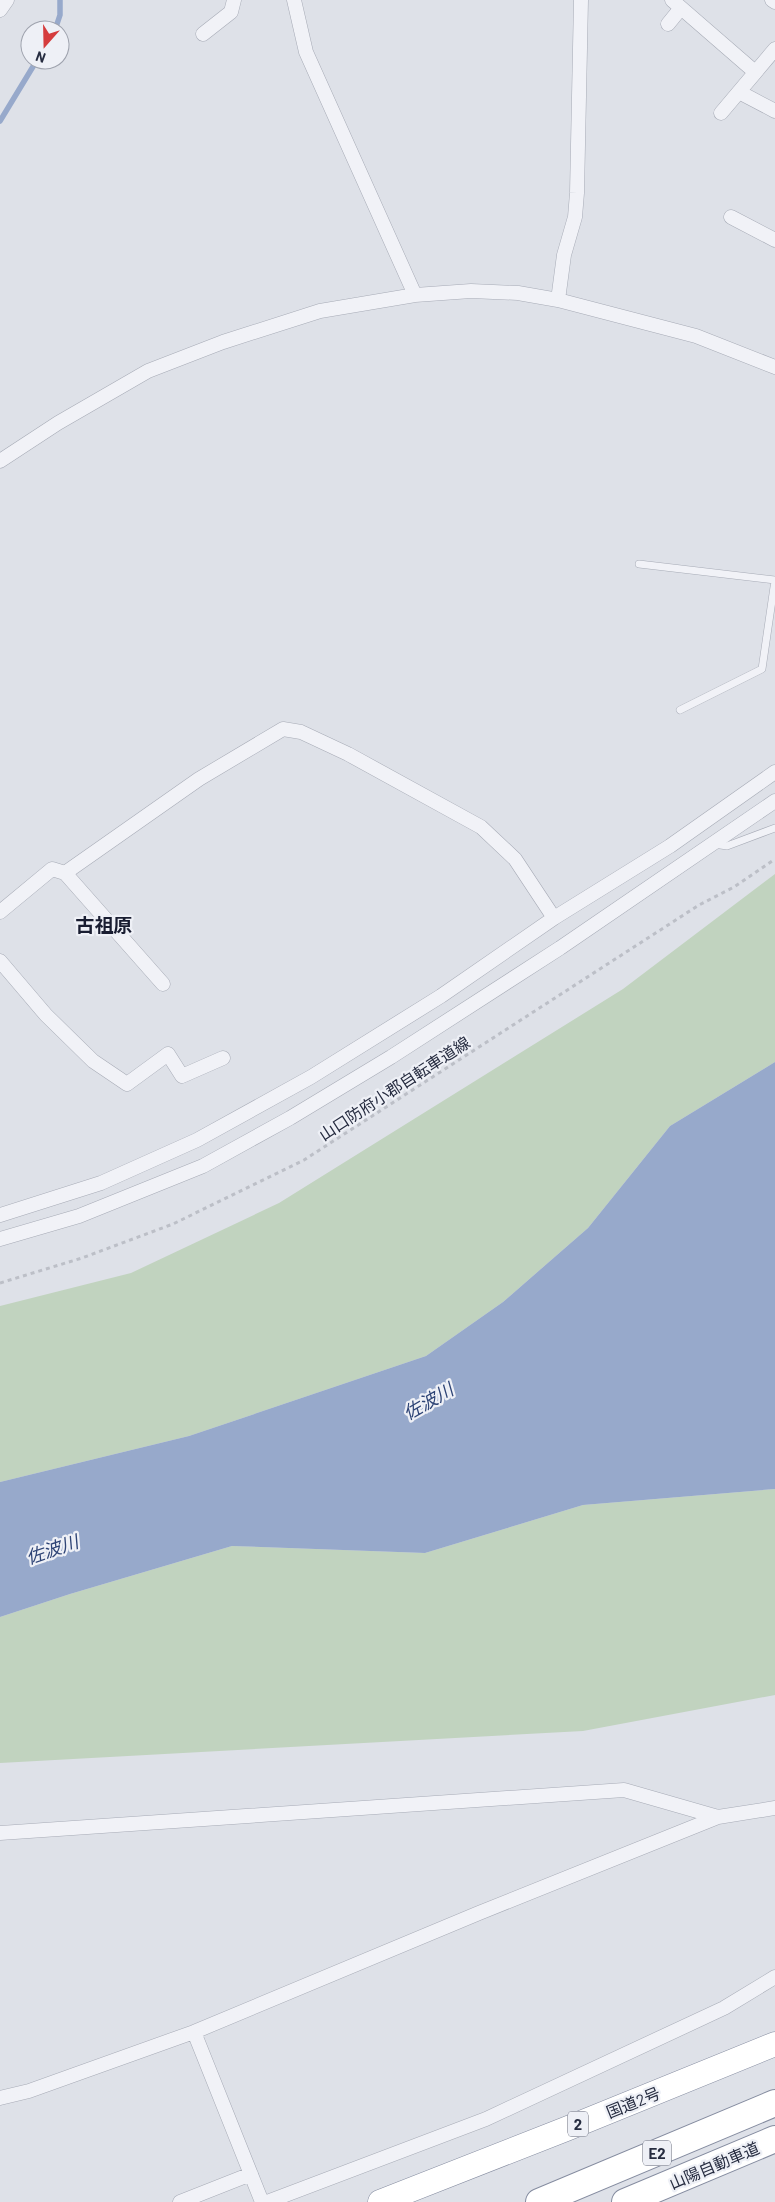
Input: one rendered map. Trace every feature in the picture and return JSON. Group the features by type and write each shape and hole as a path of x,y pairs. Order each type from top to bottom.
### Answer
{"highway":[{"name":"国道2号","path":"380,2202 775,2044"},
{"name":"山陽自動車道","path":"539,2202 775,2103"},
{"name":"山陽自動車道","path":"625,2202 775,2139"}],"street":[{"path":"0,10 7,0"},
{"path":"203,34 231,12 234,0"},
{"path":"294,0 306,52 414,295"},
{"path":"558,300 564,255 575,217 578,193 580,0"},
{"path":"668,24 677,4 755,72"},
{"path":"721,113 775,49"},
{"path":"739,92 775,111"},
{"path":"731,217 775,240"},
{"path":"0,461 58,423 148,371 223,342 320,311 414,295 471,291 518,293 558,300 696,336 775,366"},
{"path":"66,873 199,779 282,729 301,732 348,754 481,826 515,859 554,918"},
{"path":"0,1215 101,1183 197,1140 311,1077 440,996 554,918 670,846 775,772"},
{"path":"0,1240 80,1216 203,1166 391,1057 560,948 775,801"},
{"path":"0,912 52,869 66,873 163,984"},
{"path":"0,962 46,1015 93,1060 127,1084 168,1054 182,1076 223,1058"},
{"path":"0,1833 624,1790 718,1817"},
{"path":"0,2098 29,2091 194,2032 488,1909 718,1817 775,1808"},
{"path":"267,2202 486,2119 724,2008 775,1977"},
{"path":"194,2032 262,2202"},
{"path":"180,2202 251,2174"}],"lane":[{"path":"639,564 775,580 762,669 680,710"},
{"path":"712,844 727,846 775,828"}],"path":[{"name":"山口防府小郡自転車道線","path":"0,1283 82,1258 173,1224 304,1160 699,905 734,887 775,859"}],"green space":[{"path":"775,874 775,1062 670,1126 588,1228 503,1302 426,1356 189,1436 0,1482 0,1306 131,1273 279,1203 623,989"},
{"path":"775,1489 775,1695 583,1731 0,1763 0,1617 70,1594 232,1546 425,1553 583,1505"}],"water":[{"name":"佐波川","path":"775,1062 775,1489 583,1505 425,1553 232,1546 70,1594 0,1617 0,1482 189,1436 426,1356 503,1302 588,1228 670,1126"}],"waterway":[{"path":"58,20 60,0"},
{"path":"0,121 31,70"}],"district":[{"name":"古祖原","path":"104,924"}]}
